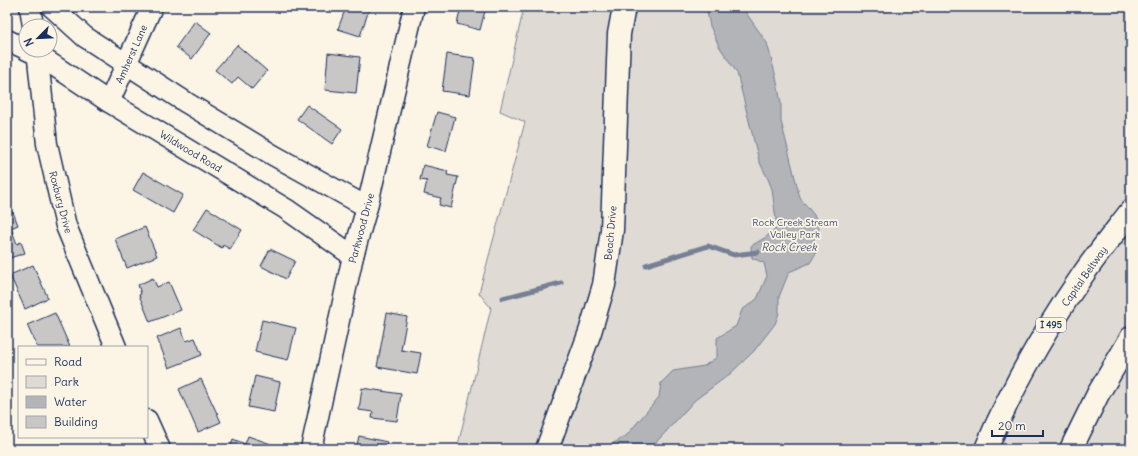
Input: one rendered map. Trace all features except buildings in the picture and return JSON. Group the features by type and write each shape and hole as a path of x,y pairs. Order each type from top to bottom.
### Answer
{"main road":[{"name":"Beach Drive","path":"547,449 590,332 605,279 612,230 619,34 624,7"},
{"name":"Capital Beltway","path":"986,449 995,426 1034,353 1082,276 1131,211"},
{"path":"1071,449 1098,394 1131,338"}],"street":[{"path":"30,7 32,18"},
{"path":"52,7 85,37 187,103 273,155 367,207"},
{"name":"Amherst Lane","path":"109,102 152,7"},
{"name":"Parkwood Drive","path":"311,449 353,256 367,207 414,7"},
{"name":"Wildwood Road","path":"7,40 18,45"},
{"name":"Roxbury Drive","path":"33,58 47,144 66,226 116,346"},
{"name":"Wildwood Road","path":"43,58 109,102 286,209 353,256"},
{"path":"148,422 160,449"}],"green space":[{"name":"Rock Creek Stream Valley Park","path":"524,7 1131,7 1131,449 457,449 491,308 479,293 525,122 500,111"}],"water":[{"name":"Rock Creek","path":"706,7 742,7 767,43 781,103 781,121 800,198 814,215 819,229 811,245 817,251 810,263 789,272 779,297 779,313 775,324 754,351 730,374 695,400 650,449 603,449 626,436 659,397 661,383 673,371 704,366 717,357 717,338 736,326 742,310 757,299 767,276 764,263 752,258 751,246 777,228 772,189 759,161 737,73 719,46 710,26"}],"waterway":[{"path":"646,265 708,246 734,255 758,252"},
{"path":"503,298 561,283"}]}
